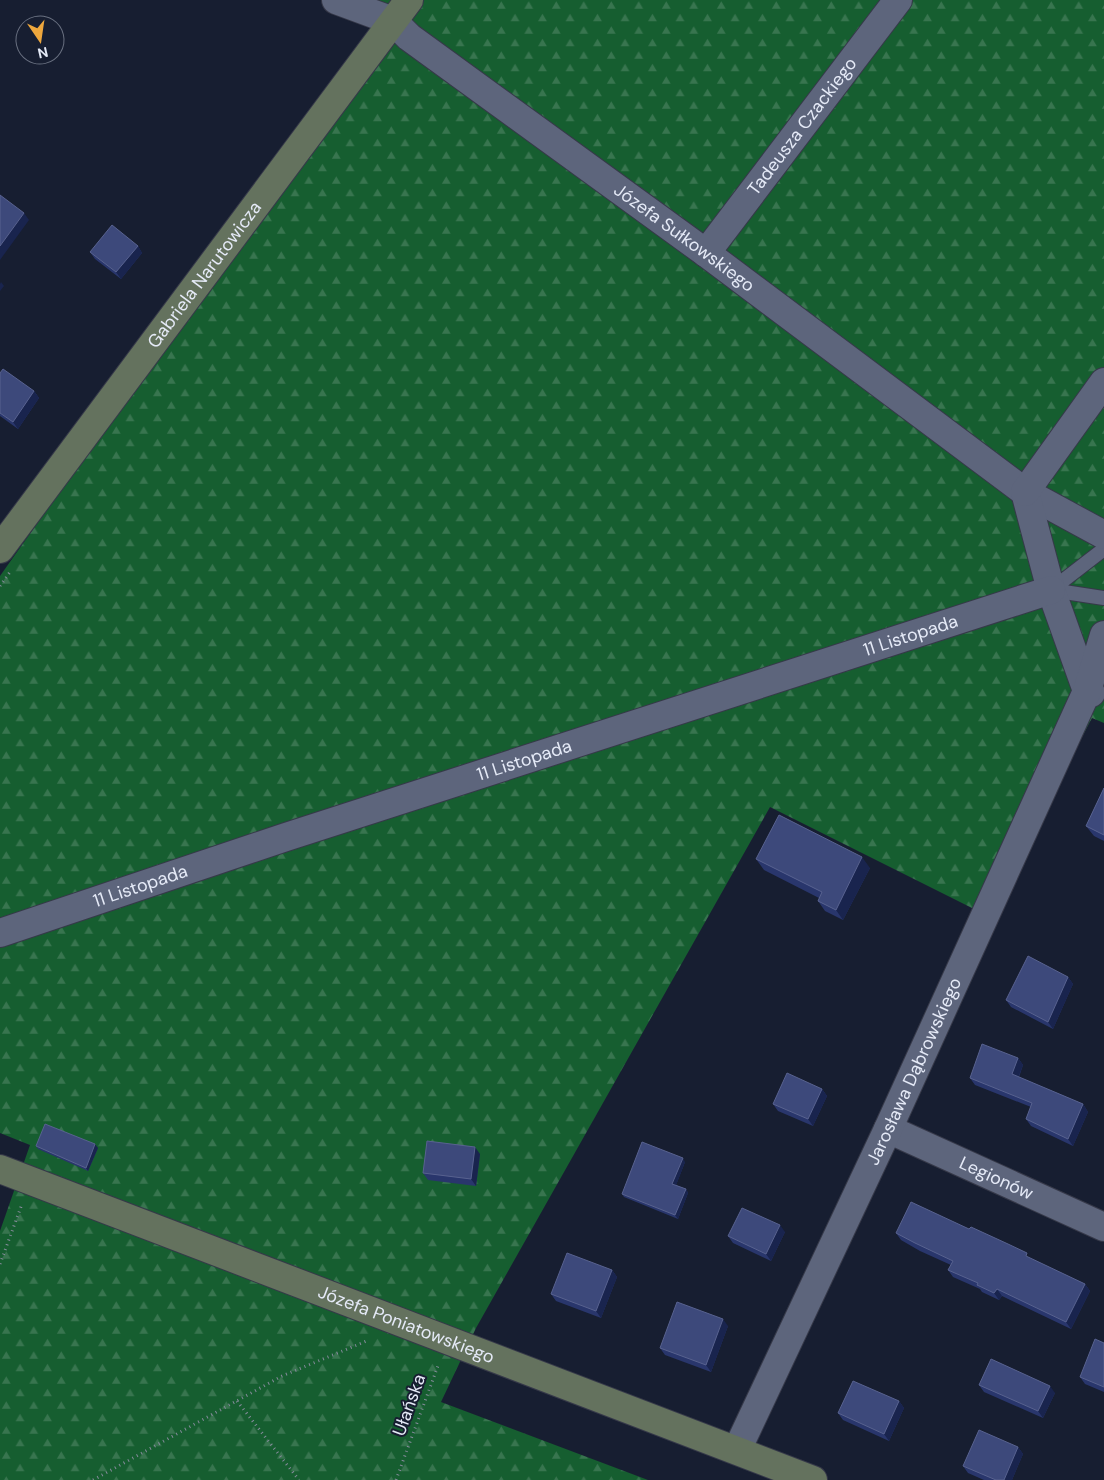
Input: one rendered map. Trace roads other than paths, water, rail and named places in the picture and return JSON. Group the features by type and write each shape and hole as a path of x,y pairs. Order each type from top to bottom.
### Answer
{"street":[{"name":"Józefa Sułkowskiego","path":"336,0 401,10 408,37 706,253 1025,492 1104,534"},
{"name":"Tadeusza Czackiego","path":"706,253 898,0"},
{"name":"Gabriela Narutowicza","path":"0,549 401,10"},
{"path":"1095,695 1051,590 1025,492 1104,382"},
{"name":"11 Listopada","path":"0,933 277,840 1051,590"},
{"name":"Jarosława Dąbrowskiego","path":"737,1450 1095,695 1104,635"},
{"name":"Legionów","path":"888,1130 1104,1227"},
{"name":"Józefa Poniatowskiego","path":"0,1169 813,1480"}],"lane":[{"path":"1051,590 1104,549"},
{"path":"1051,590 1104,598"}]}
